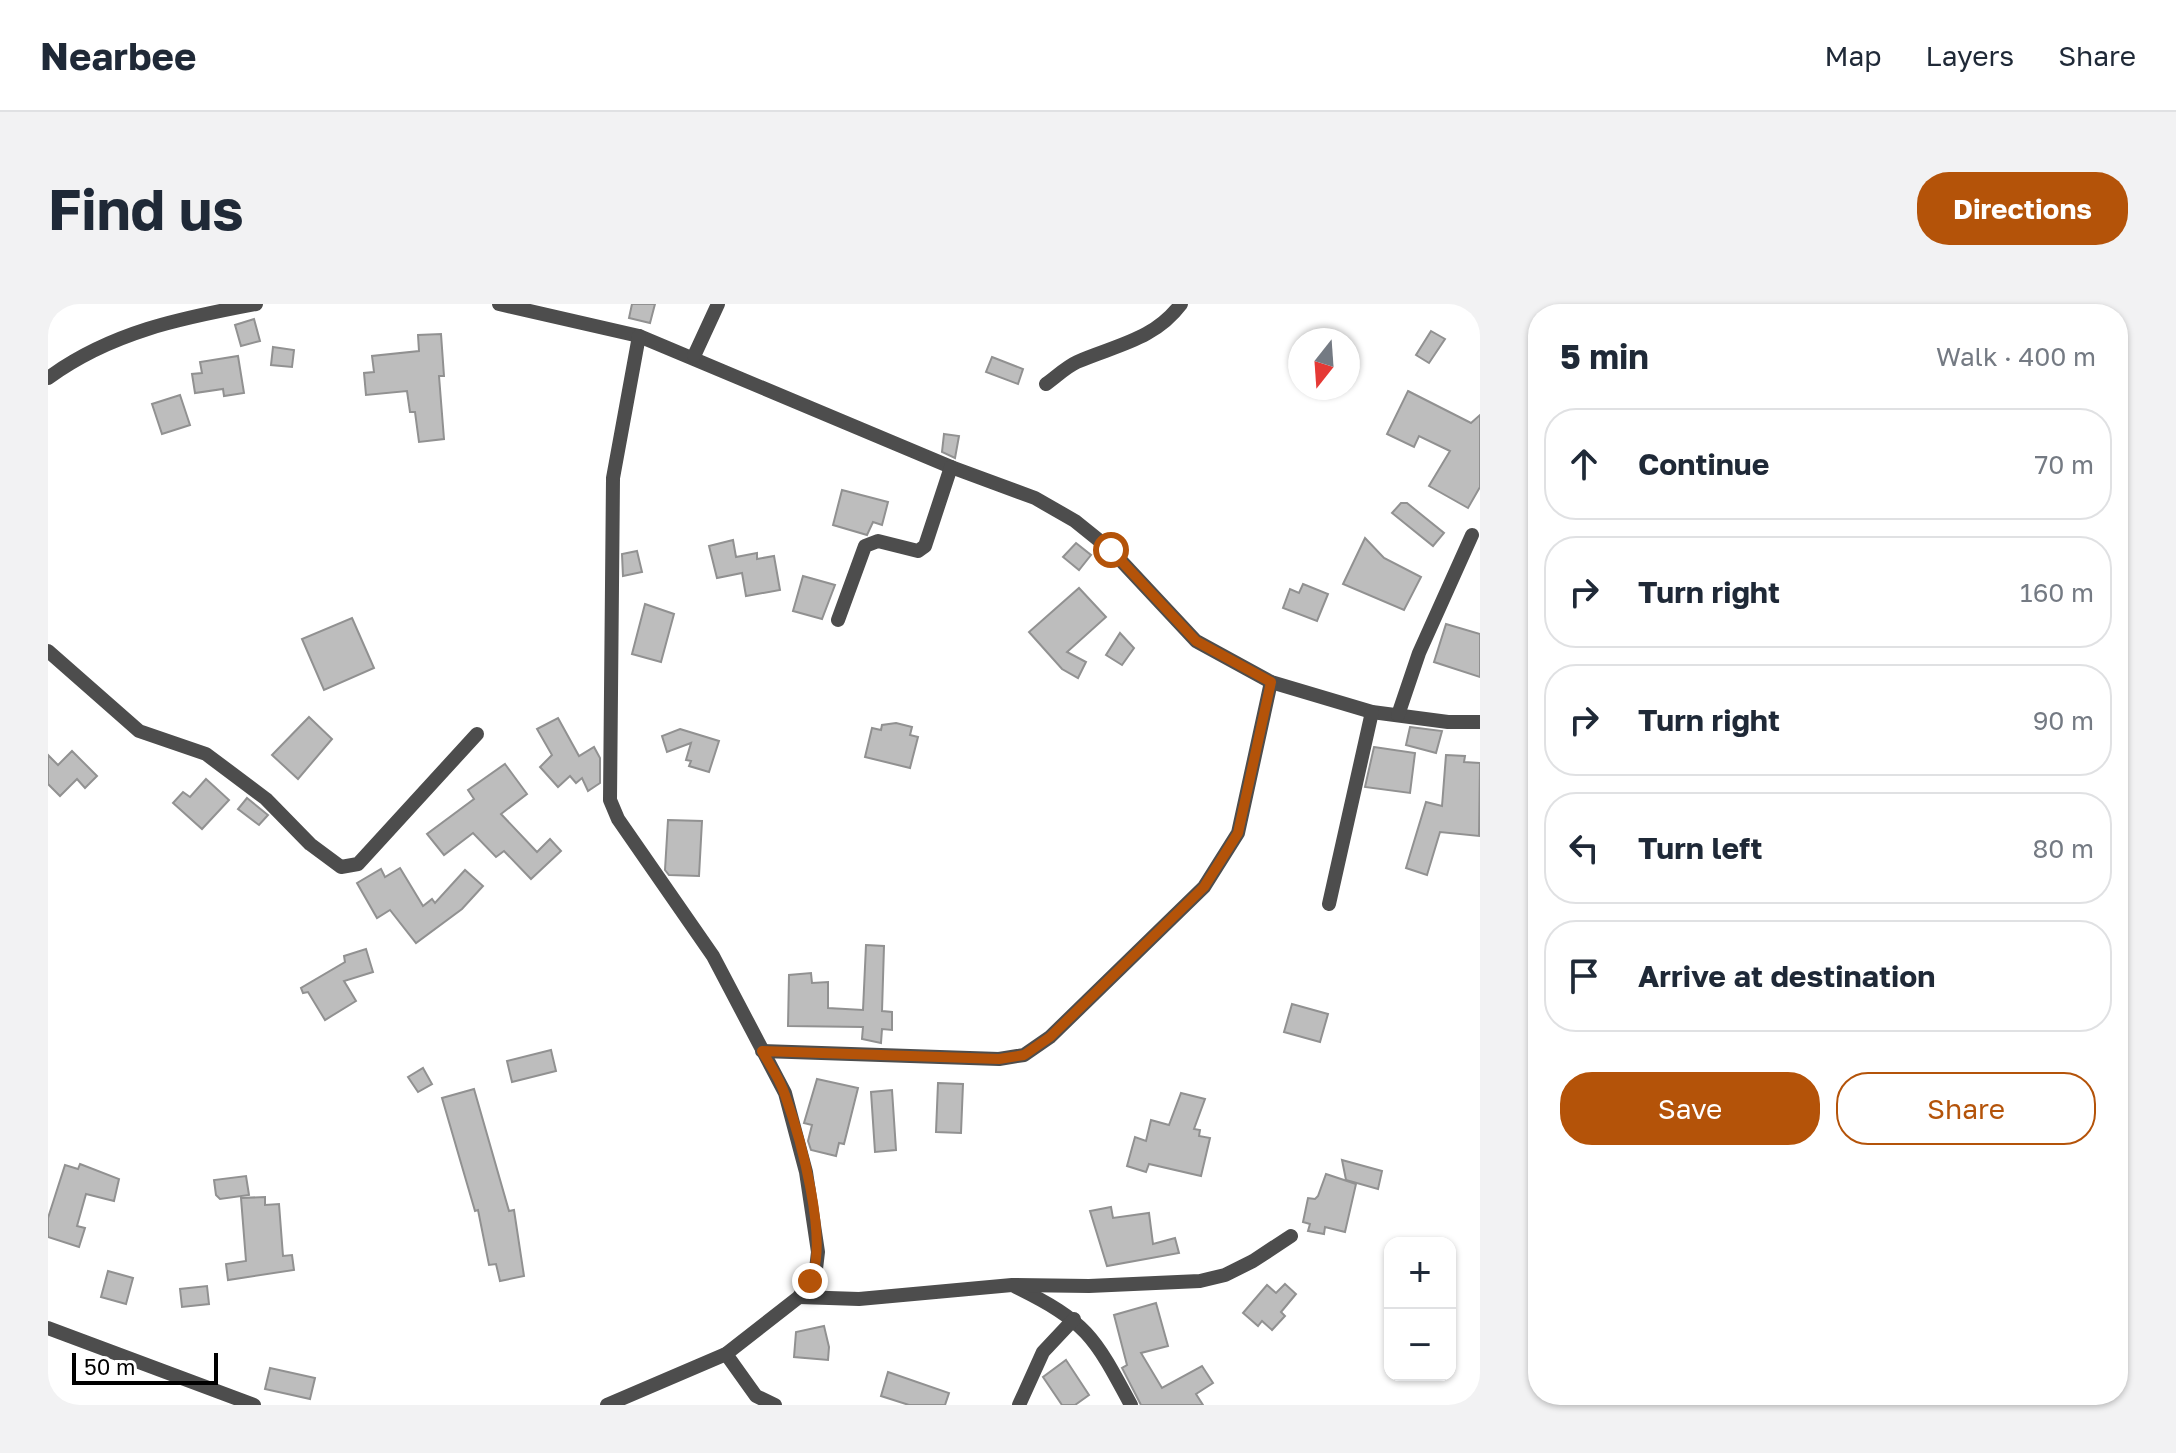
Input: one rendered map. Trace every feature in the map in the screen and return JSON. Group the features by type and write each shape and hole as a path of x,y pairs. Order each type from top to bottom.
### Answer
{"street":[{"path":"48,378 107,343 157,324 256,304"},
{"path":"500,304 639,336 694,356 951,467 1035,498 1075,521 1111,550 1196,641 1271,682 1372,712 1480,722"},
{"path":"694,356 718,304"},
{"path":"1046,384 1075,363 1129,345 1164,323 1181,304"},
{"path":"607,1405 726,1354 799,1297 816,1269 813,1217 785,1093 713,956 618,819 610,800 613,478 639,336"},
{"path":"838,620 865,546 878,541 918,551 925,546 951,467"},
{"path":"1398,715 1419,653 1472,535"},
{"path":"48,651 139,731 206,754 266,799 310,844 341,867 358,864 477,734"},
{"path":"762,1051 999,1059 1024,1055 1050,1037 1204,887 1238,833 1271,682"},
{"path":"1329,904 1372,712"},
{"path":"799,1297 859,1299 1012,1285 1089,1286 1200,1281 1225,1275 1291,1236"},
{"path":"1012,1285 1074,1319 1091,1336 1131,1405"},
{"path":"1019,1405 1043,1352 1074,1319"},
{"path":"48,1328 254,1405"},
{"path":"726,1354 756,1396 775,1405"}],"building":[{"path":"632,304 655,304 650,323 629,318"},
{"path":"254,319 260,341 241,346 235,325"},
{"path":"1431,331 1445,339 1429,363 1416,355"},
{"path":"441,334 444,376 439,376 444,439 419,442 415,412 410,412 407,391 366,395 364,373 374,372 372,356 419,351 418,335"},
{"path":"273,347 294,350 292,367 271,365"},
{"path":"238,356 244,393 224,396 223,389 195,393 192,374 202,373 200,362"},
{"path":"992,357 1023,369 1018,384 986,372"},
{"path":"1408,391 1471,423 1480,415 1480,487 1468,508 1429,486 1450,451 1419,436 1414,447 1387,434"},
{"path":"180,395 190,425 162,434 152,404"},
{"path":"944,434 959,436 955,458 942,452"},
{"path":"842,490 888,502 882,525 873,522 867,535 833,525"},
{"path":"1401,503 1407,503 1444,533 1433,546 1392,513"},
{"path":"1365,538 1384,558 1421,577 1404,610 1343,584"},
{"path":"733,540 736,557 757,553 757,559 774,556 780,590 746,596 742,573 717,578 709,546"},
{"path":"1076,543 1091,555 1079,570 1063,557"},
{"path":"637,551 642,572 623,576 622,554"},
{"path":"803,576 835,585 822,619 793,611"},
{"path":"1303,584 1328,594 1317,621 1283,608 1290,589 1299,593"},
{"path":"1079,588 1106,617 1067,652 1086,662 1078,678 1062,669 1029,632"},
{"path":"645,604 674,614 661,662 632,654"},
{"path":"352,618 374,668 324,690 302,639"},
{"path":"1446,624 1480,634 1480,677 1434,662"},
{"path":"1120,633 1134,648 1122,665 1106,655"},
{"path":"309,717 332,739 298,779 272,755"},
{"path":"558,718 579,756 594,747 600,758 600,783 588,791 582,778 576,783 570,776 558,787 540,767 552,755 537,729"},
{"path":"896,723 912,727 910,735 918,737 910,768 865,757 872,728 881,730 882,725"},
{"path":"1410,727 1442,731 1436,753 1406,745"},
{"path":"680,729 719,741 709,772 689,766 691,761 686,760 691,743 667,752 662,736"},
{"path":"1374,747 1415,753 1410,793 1365,787"},
{"path":"72,751 97,776 85,788 77,779 60,796 48,784 48,755 58,765"},
{"path":"1446,755 1465,756 1464,762 1480,763 1479,836 1440,832 1427,875 1406,868 1426,802 1442,806"},
{"path":"505,764 527,794 501,814 537,852 550,839 561,851 531,879 504,851 496,857 473,833 444,855 427,834 474,799 468,790"},
{"path":"206,779 229,800 202,829 173,803 183,792 190,797"},
{"path":"247,798 268,815 259,825 238,809"},
{"path":"668,820 702,821 699,876 669,875 665,870"},
{"path":"400,868 423,906 432,899 435,903 465,870 483,886 462,909 416,943 390,910 377,918 357,883 381,869 385,877"},
{"path":"866,945 884,946 882,1011 892,1012 892,1030 882,1029 881,1043 862,1039 863,1027 788,1026 789,975 811,973 812,983 828,982 828,1008 863,1010"},
{"path":"366,949 373,972 344,981 356,1001 325,1020 308,992 303,993 301,988 345,962 344,956"},
{"path":"1292,1004 1328,1014 1320,1042 1284,1032"},
{"path":"551,1050 556,1071 512,1082 507,1061"},
{"path":"423,1068 432,1084 418,1092 408,1077"},
{"path":"817,1079 858,1088 844,1144 839,1143 836,1156 811,1150 808,1141 812,1125 804,1123"},
{"path":"938,1083 963,1084 961,1133 936,1132"},
{"path":"474,1089 509,1211 514,1210 524,1276 500,1281 496,1264 489,1265 478,1210 475,1211 442,1098"},
{"path":"892,1090 896,1150 875,1152 871,1092"},
{"path":"1181,1093 1205,1099 1194,1129 1200,1130 1199,1136 1210,1138 1201,1176 1149,1164 1146,1172 1127,1166 1135,1137 1146,1141 1151,1120 1169,1125"},
{"path":"1342,1160 1382,1171 1378,1189 1346,1180"},
{"path":"80,1164 119,1179 114,1201 86,1194 77,1226 85,1228 79,1247 48,1237 48,1218 65,1165 78,1169"},
{"path":"1326,1174 1356,1184 1345,1232 1325,1227 1324,1234 1308,1231 1310,1224 1303,1222 1308,1198 1318,1196"},
{"path":"246,1176 249,1195 220,1199 216,1195 214,1180"},
{"path":"265,1197 265,1205 279,1204 283,1256 292,1255 294,1270 228,1280 226,1264 246,1261 241,1198"},
{"path":"1111,1207 1113,1218 1149,1213 1153,1244 1175,1238 1179,1253 1107,1266 1090,1211"},
{"path":"108,1271 133,1278 126,1304 101,1297"},
{"path":"1285,1284 1296,1294 1281,1312 1285,1316 1272,1330 1262,1321 1258,1326 1243,1313 1267,1285 1276,1293"},
{"path":"207,1286 209,1304 182,1307 180,1289"},
{"path":"1156,1303 1168,1346 1141,1353 1162,1388 1202,1366 1213,1383 1196,1394 1203,1405 1141,1405 1122,1368 1127,1365 1114,1315"},
{"path":"824,1326 829,1347 828,1360 794,1357 796,1332"},
{"path":"1066,1360 1089,1395 1075,1405 1062,1405 1043,1377"},
{"path":"270,1368 315,1378 310,1399 265,1389"},
{"path":"888,1372 949,1393 945,1405 909,1405 881,1396"}],"route":[{"path":"810,1281 816,1269 818,1252 806,1172 785,1093 762,1051 999,1059 1024,1055 1050,1037 1204,887 1238,833 1271,682 1220,657 1196,641 1174,621 1151,589 1111,550"}]}
